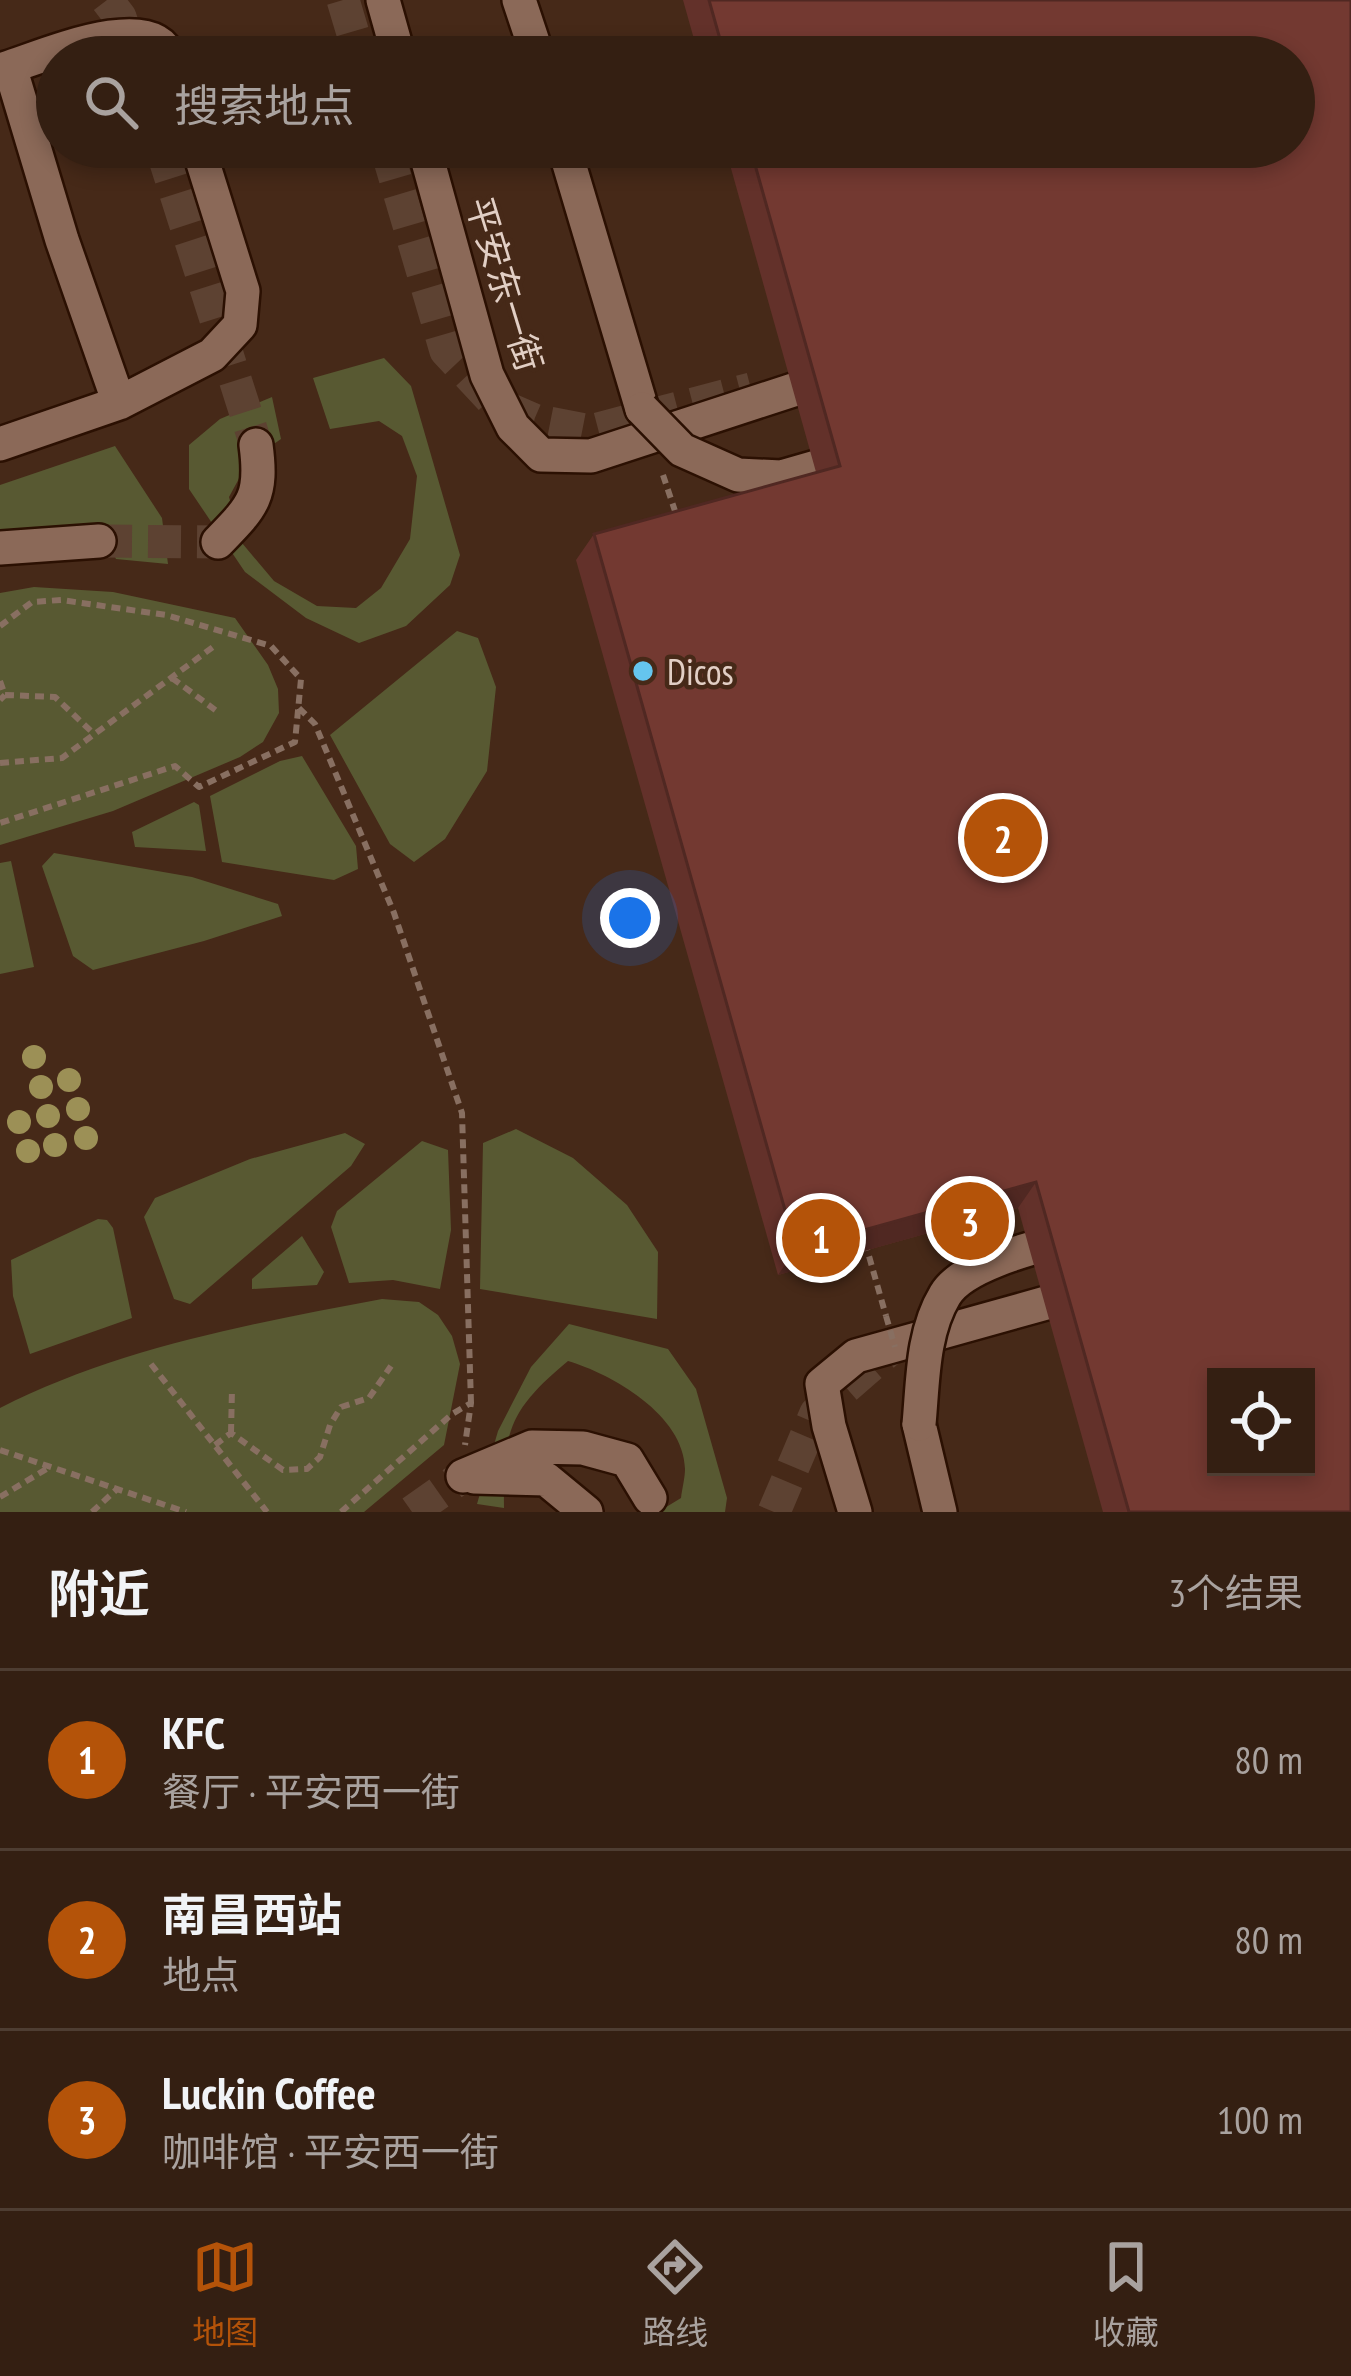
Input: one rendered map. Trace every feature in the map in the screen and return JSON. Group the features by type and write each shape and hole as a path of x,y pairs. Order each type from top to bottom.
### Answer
{"street":[{"path":"383,0 393,36"},
{"path":"518,0 531,36"},
{"path":"114,36 151,36"},
{"path":"36,59 5,68 36,162"},
{"path":"38,168 119,403"},
{"path":"0,444 119,403 212,356 240,325 243,291 205,168"},
{"name":"平安东一街","path":"430,168 487,375 512,427 541,455 591,456 794,390"},
{"path":"570,168 642,409 682,450 738,475 781,477 895,444"},
{"path":"218,542 255,503 260,475 256,445"},
{"path":"0,548 99,541"},
{"path":"940,1512 919,1424 927,1339 946,1291 998,1258 1108,1226"},
{"path":"855,1512 821,1384 856,1356 1046,1303"},
{"path":"586,1512 546,1479 463,1476 532,1447 583,1448 627,1460 650,1498"}],"path":[{"path":"0,626 32,602 61,599 166,614 272,646 301,679 296,742 199,787 176,766 0,824"},
{"path":"0,763 62,758 218,644"},
{"path":"172,678 218,712"},
{"path":"0,680 2,697 55,697 95,735"},
{"path":"299,707 315,724 394,914 462,1113 471,1403"},
{"path":"863,1234 886,1316"},
{"path":"151,1364 267,1512"},
{"path":"231,1433 283,1470 307,1469 320,1457 341,1407 369,1398 391,1366"},
{"path":"231,1433 232,1389"},
{"path":"341,1512 452,1414"},
{"path":"215,1445 231,1433"},
{"path":"0,1450 185,1512"},
{"path":"0,1497 50,1467"},
{"path":"92,1512 117,1489"}],"green space":[{"path":"384,358 411,386 460,555 450,585 406,626 359,643 306,618 245,572 189,489 189,445 220,419 272,397 281,439 248,462 229,497 242,543 274,581 317,606 356,608 381,588 410,539 417,476 402,436 379,421 330,429 313,378"},
{"path":"115,446 162,518 168,564 116,559 101,529 0,535 0,485"},
{"path":"34,587 113,592 235,618 268,665 278,689 279,713 263,742 240,757 113,811 0,845 0,593"},
{"path":"457,631 478,638 496,687 487,771 445,839 414,862 390,844 330,735"},
{"path":"302,756 356,846 358,869 334,880 222,862 210,796 280,761"},
{"path":"194,802 199,805 206,851 135,847 132,832"},
{"path":"54,853 192,877 278,904 282,916 93,970 73,956 42,866"},
{"path":"11,861 34,967 0,974 0,863"},
{"path":"516,1129 573,1158 627,1205 658,1252 657,1319 480,1289 483,1143"},
{"path":"345,1133 365,1144 351,1166 190,1304 174,1299 144,1217 155,1198 250,1159"},
{"path":"422,1141 448,1150 451,1230 440,1289 393,1280 349,1283 331,1227 337,1211"},
{"path":"98,1219 107,1220 113,1228 132,1318 30,1354 13,1296 11,1260"},
{"path":"302,1236 324,1272 317,1285 252,1289 252,1279"},
{"path":"382,1299 419,1302 438,1315 452,1336 460,1364 444,1445 364,1512 0,1512 0,1408 139,1353"},
{"path":"569,1324 668,1349 696,1389 727,1498 725,1512 658,1512 681,1498 685,1469 672,1431 624,1387 568,1361 533,1394 513,1425 505,1460 504,1508 477,1504 498,1431 531,1367"}],"building":[{"path":"709,0 1351,0 1351,1512 1129,1512 1036,1182 796,1249 594,534 840,466 756,168 1315,168 1315,36 719,36"}],"tunnel":[{"path":"107,0 126,36"},
{"path":"343,0 354,36"},
{"path":"168,168 256,445"},
{"path":"392,168 446,351 495,403 534,420 590,431 751,389"},
{"path":"99,541 218,542"},
{"path":"774,1512 816,1413 897,1343"},
{"path":"412,1512 463,1476"}],"place":[{"name":"Dicos","path":"643,671"},
{"name":"南昌西站","path":"1003,838"},
{"name":"Luckin Coffee","path":"970,1221"},
{"name":"KFC","path":"821,1238"}]}
